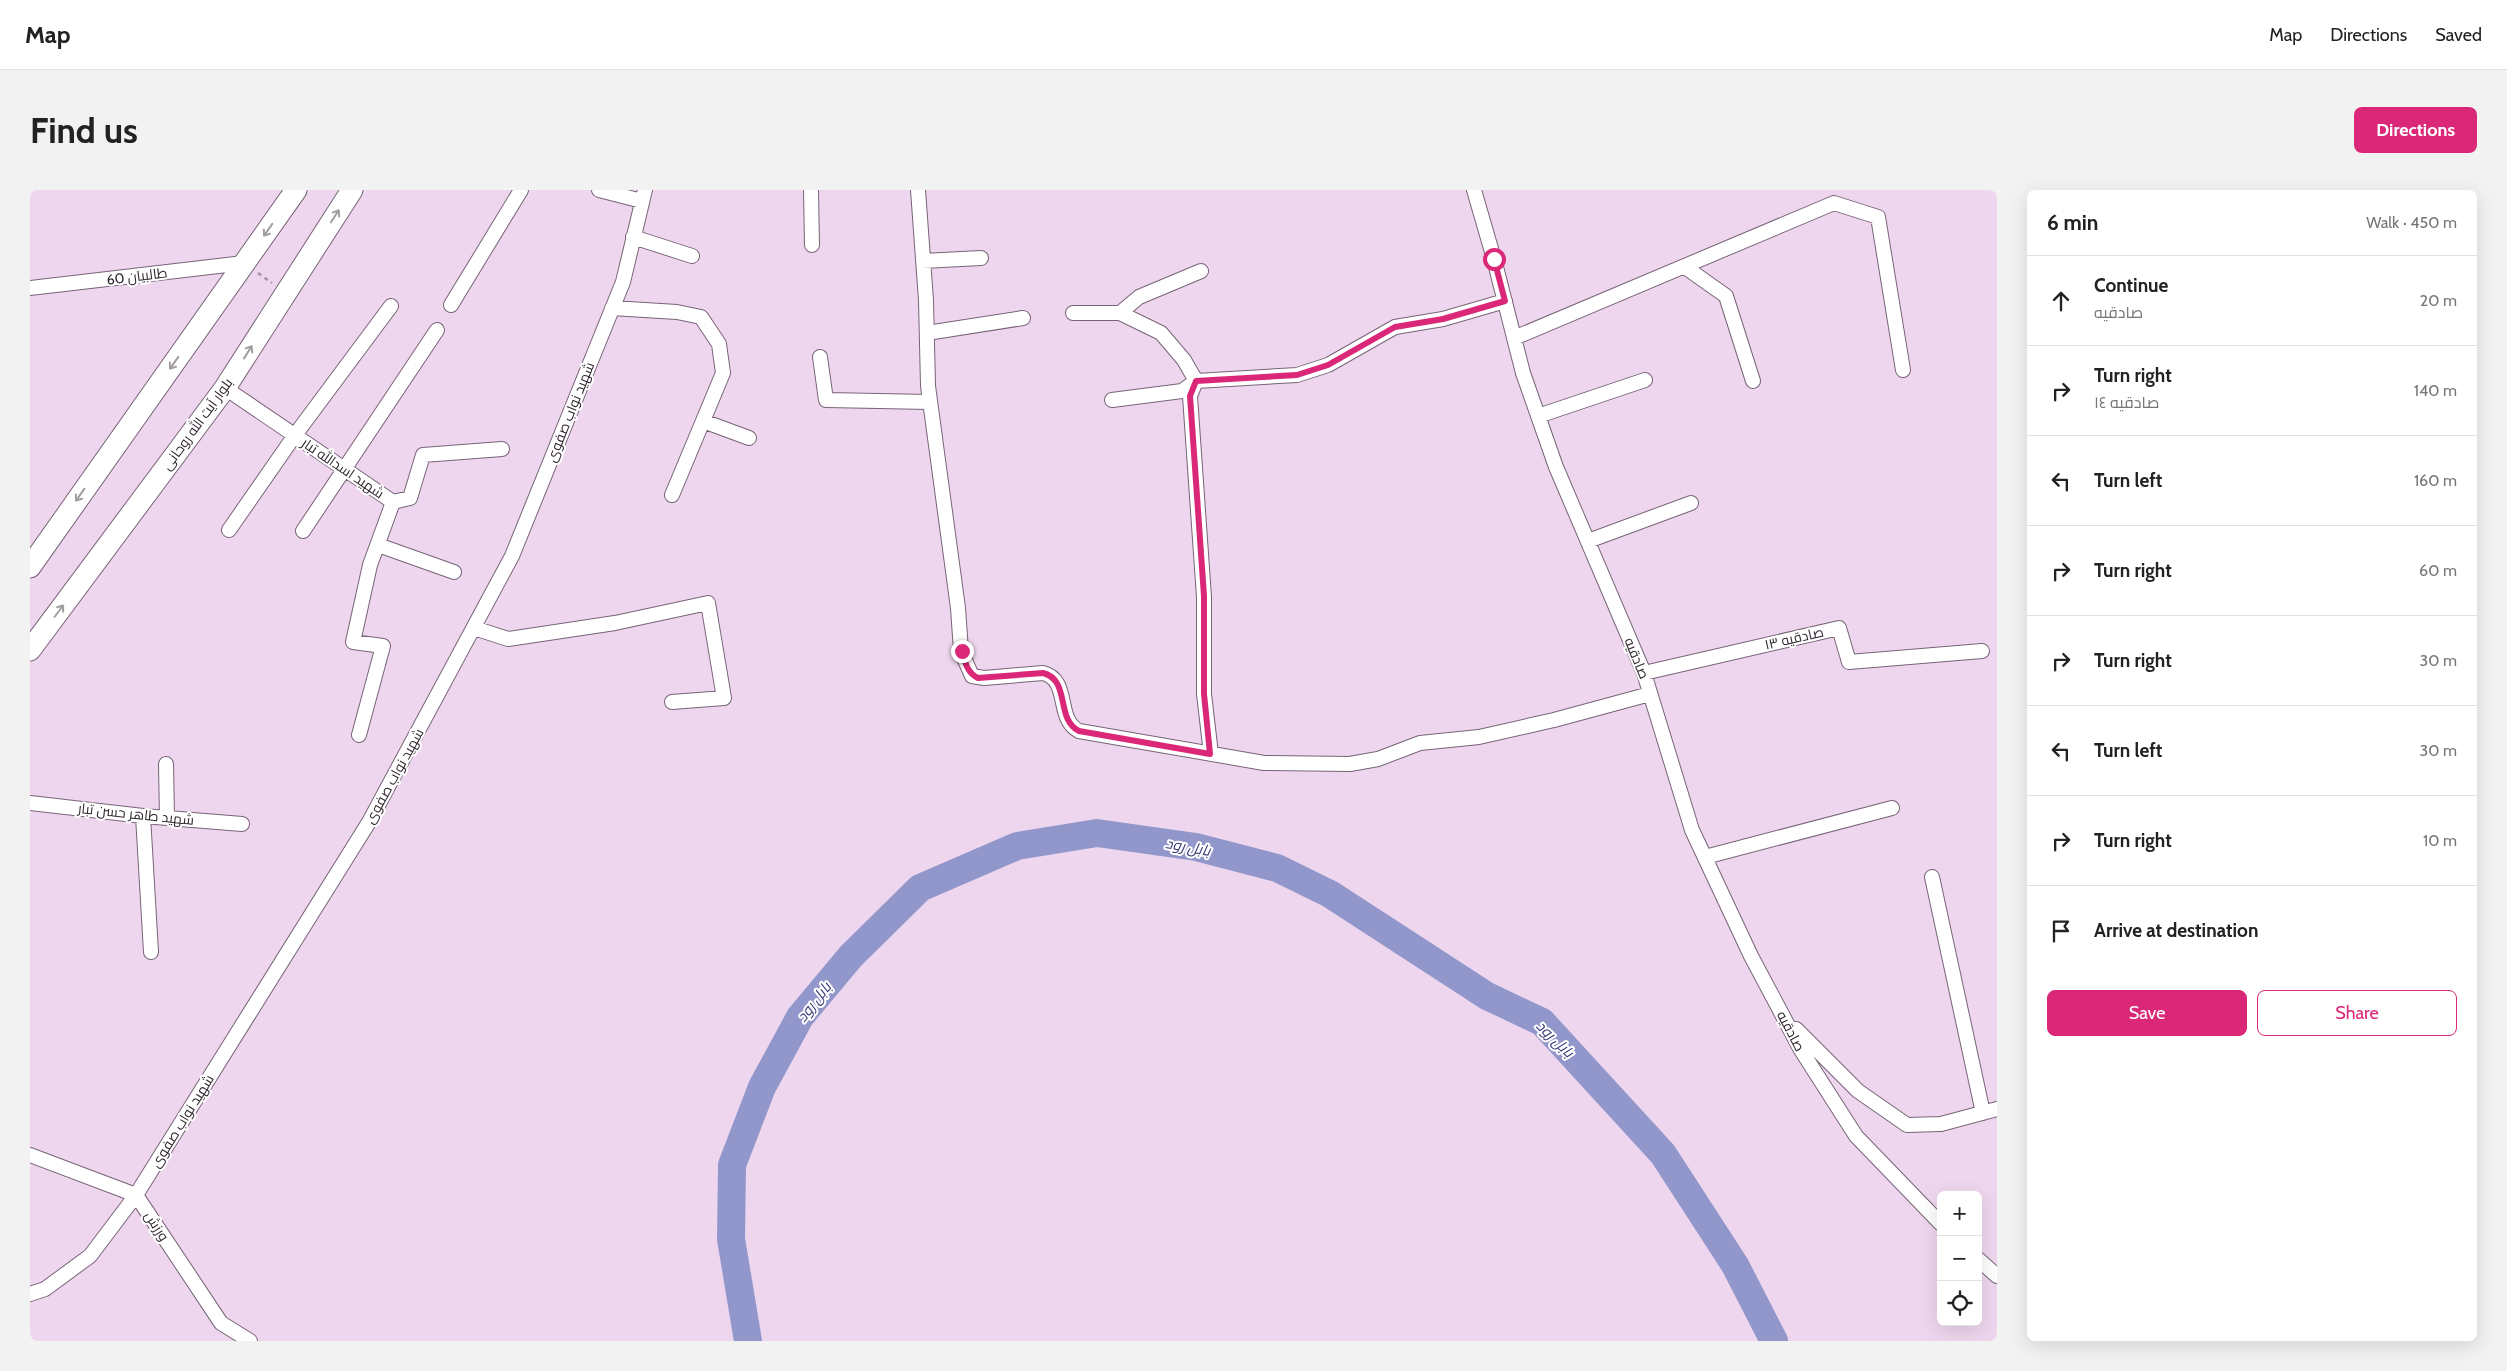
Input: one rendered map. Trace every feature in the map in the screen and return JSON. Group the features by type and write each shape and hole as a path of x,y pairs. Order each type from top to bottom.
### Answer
{"main road":[{"path":"30,567 296,190"},
{"name":"بلوار آیت الله روحانی","path":"30,650 225,388 352,190"}],"street":[{"path":"451,305 521,190"},
{"path":"599,190 643,195"},
{"path":"811,190 812,245"},
{"path":"918,190 930,402 958,608 962,651 972,676 984,678 1036,673 1050,674 1058,686 1064,712 1074,729 1264,763 1350,764 1378,759 1420,743 1479,737 1554,720 1650,694"},
{"name":"صادقیه","path":"1474,190 1523,373 1556,467 1644,673 1692,830 1751,956 1801,1050 1856,1136 1937,1220"},
{"name":"شهید نواب صفوی","path":"30,1294 44,1289 90,1256 136,1195 369,822 512,556 623,282 643,195"},
{"path":"1514,338 1834,203 1878,216 1903,370"},
{"path":"633,237 692,256"},
{"path":"923,261 980,258"},
{"name":"طالبیان 60","path":"30,288 244,263"},
{"path":"1685,267 1726,296 1753,381"},
{"path":"1120,313 1139,297 1201,271"},
{"path":"1112,400 1182,390 1196,381 1297,375 1328,365 1395,327 1443,319 1505,301"},
{"path":"229,530 295,435 391,306"},
{"path":"612,308 677,312 701,317 719,344 723,373 672,495"},
{"path":"1073,313 1120,313 1161,333 1184,360 1196,381"},
{"path":"927,333 1022,318"},
{"path":"304,531 437,330"},
{"path":"820,357 826,400 930,402"},
{"path":"1538,416 1645,380"},
{"path":"1196,381 1190,396 1204,596 1204,694 1210,754"},
{"name":"شهید اسدالله تبار","path":"225,388 393,502 410,498 423,455 502,449"},
{"path":"703,421 749,438"},
{"path":"359,735 383,646 354,642 370,565 393,502"},
{"path":"1588,540 1691,503"},
{"path":"378,545 454,572"},
{"path":"474,628 508,639 615,622 708,603 724,698 672,702"},
{"name":"صادقیه ۱۳","path":"1644,673 1839,628 1849,662 1982,651"},
{"path":"166,764 166,818"},
{"name":"شهید طاهر حسن تبار","path":"30,803 143,816 242,824"},
{"path":"1705,858 1892,808"},
{"path":"143,816 151,952"},
{"path":"1932,877 1983,1112"},
{"path":"1783,1016 1858,1091 1907,1125 1941,1124 1997,1109"},
{"path":"30,1155 136,1195"},
{"name":"ورزش","path":"136,1195 221,1323 250,1341"},
{"path":"1982,1263 1997,1276"}],"path":[{"path":"244,263 286,293"}],"waterway":[{"name":"بابل رود","path":"748,1341 731,1239 732,1165 762,1087 800,1017 851,956 920,888 1017,846 1097,833 1196,847 1277,868 1330,894 1487,996 1542,1022 1663,1154 1735,1265 1774,1341"}],"route":[{"path":"962,651 972,676 978,678 1050,674 1061,692 1064,712 1069,724 1074,729 1210,754 1204,694 1204,596 1190,396 1196,381 1297,375 1328,365 1395,327 1443,319 1505,301 1494,259"}]}
